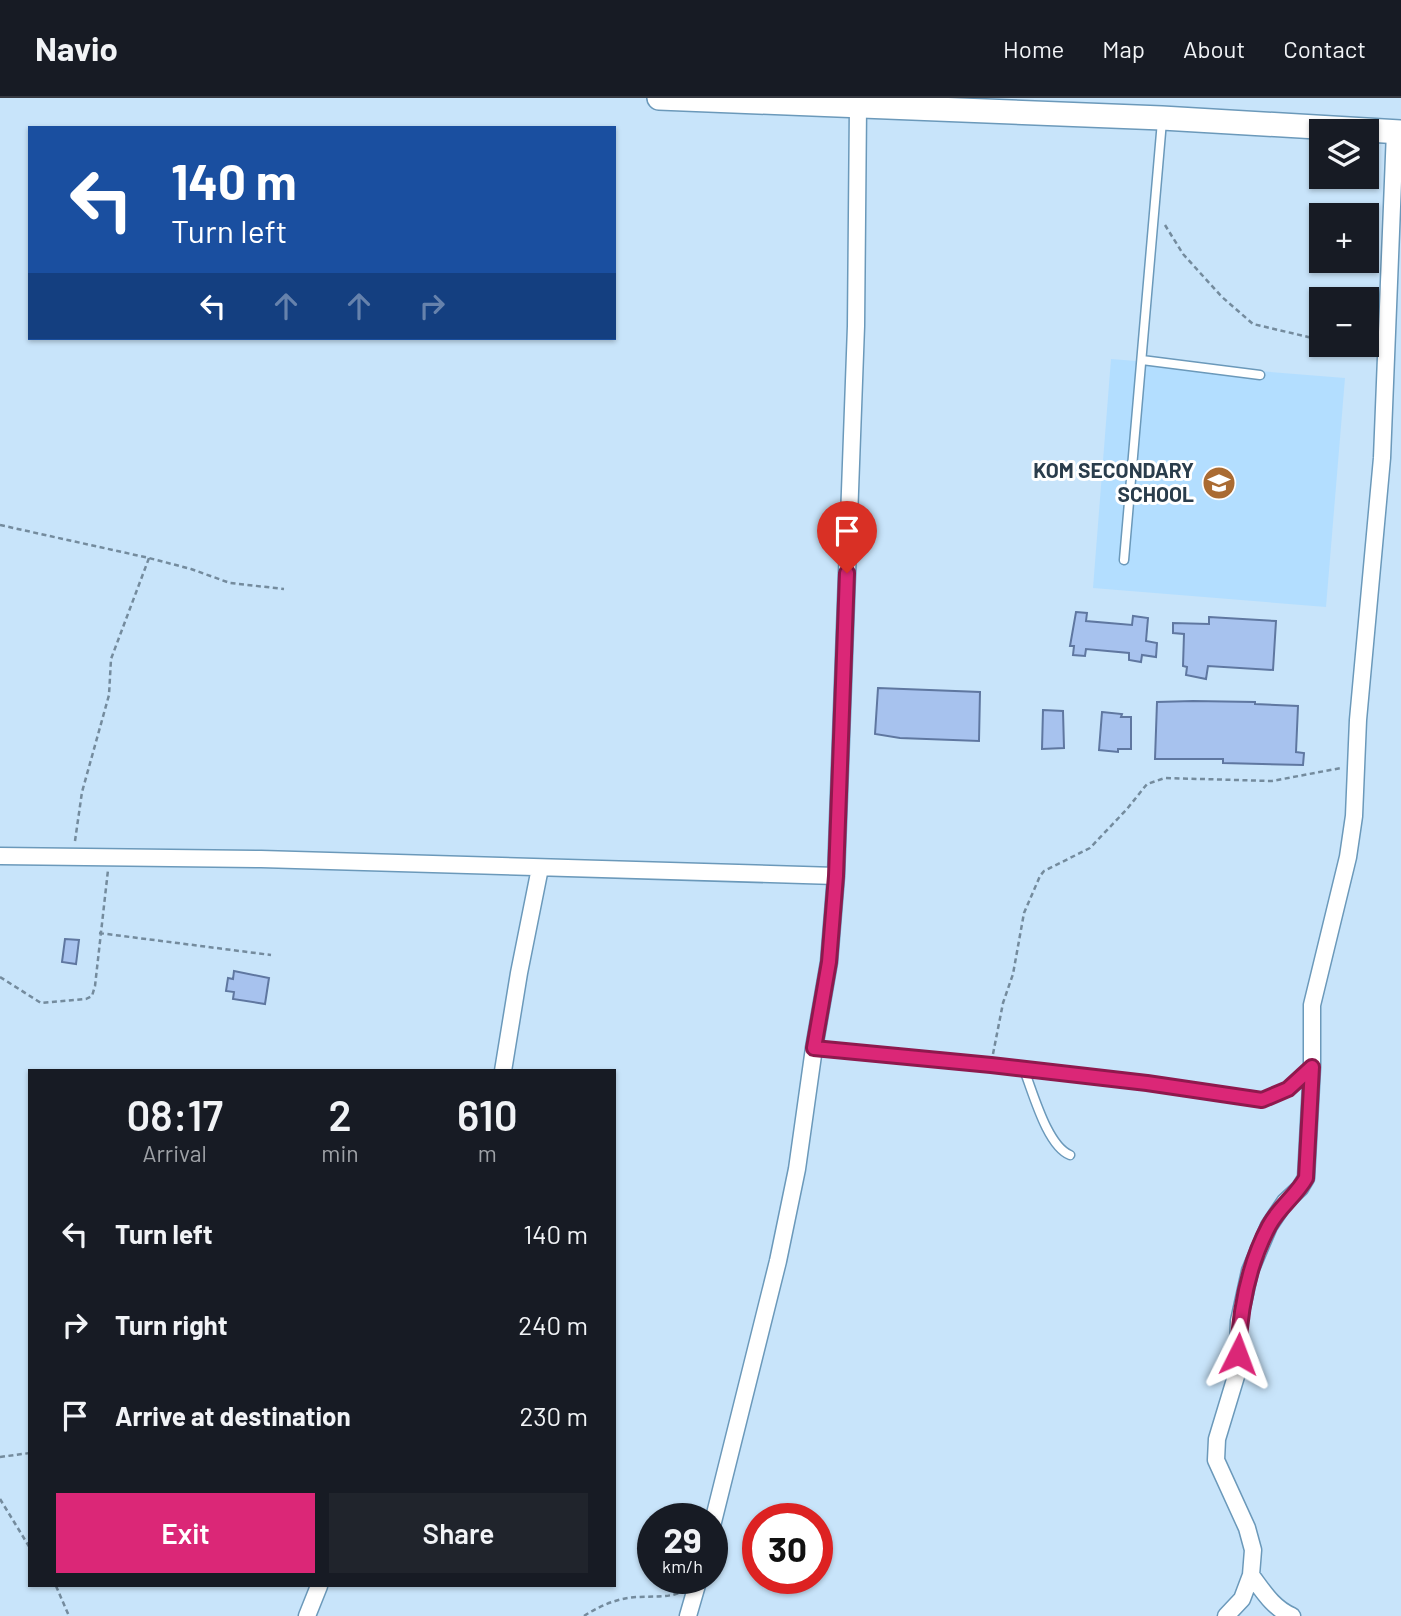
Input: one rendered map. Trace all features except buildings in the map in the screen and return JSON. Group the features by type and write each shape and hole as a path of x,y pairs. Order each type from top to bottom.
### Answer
{"main road":[{"path":"659,98 1162,118 1398,132"}],"street":[{"path":"718,1503 778,1261 797,1170 829,962 836,876 856,326 858,106"},
{"path":"1226,1616 1242,1599 1251,1575 1253,1550 1247,1528 1216,1460 1217,1439 1237,1373 1239,1321 1250,1271 1269,1226 1284,1202 1300,1188 1306,1178 1312,1067 1312,1005 1352,838 1355,765 1382,458 1398,132"},
{"path":"0,856 836,876"},
{"path":"503,1069 540,868"},
{"path":"1251,1575 1269,1599 1282,1612 1292,1616"},
{"path":"307,1616 319,1587"},
{"path":"688,1616 695,1594"}],"lane":[{"path":"1124,560 1162,118"},
{"path":"1142,360 1260,375"},
{"path":"814,1048 1147,1083 1262,1100 1288,1089 1312,1067"},
{"path":"1024,1069 1052,1137 1061,1150 1070,1155"}],"path":[{"path":"1155,209 1183,254 1222,297 1253,324 1309,337"},
{"path":"1379,354 1387,356"},
{"path":"0,525 149,558 230,583 284,589"},
{"path":"73,856 82,793 108,695 111,659 149,558"},
{"path":"991,1065 1003,1003 1013,974 1024,913 1040,876 1044,871 1090,848 1150,781 1165,778 1272,781 1355,765"},
{"path":"0,977 41,1003 88,999 94,992 108,857"},
{"path":"99,933 271,955"},
{"path":"0,1457 28,1452"},
{"path":"0,1499 28,1545"},
{"path":"56,1587 69,1616"},
{"path":"584,1616 599,1606 617,1600 674,1594"}],"shaded area":[{"name":"KOM SECONDARY SCHOOL","path":"1111,359 1345,378 1326,607 1093,588"}],"place":[{"name":"KOM SECONDARY SCHOOL","path":"1219,483"}],"route":[{"path":"847,573 836,876 829,962 814,1048 1147,1083 1262,1100 1288,1089 1312,1067 1306,1178 1300,1188 1284,1202 1269,1226 1250,1271 1239,1321 1238,1354"}]}
